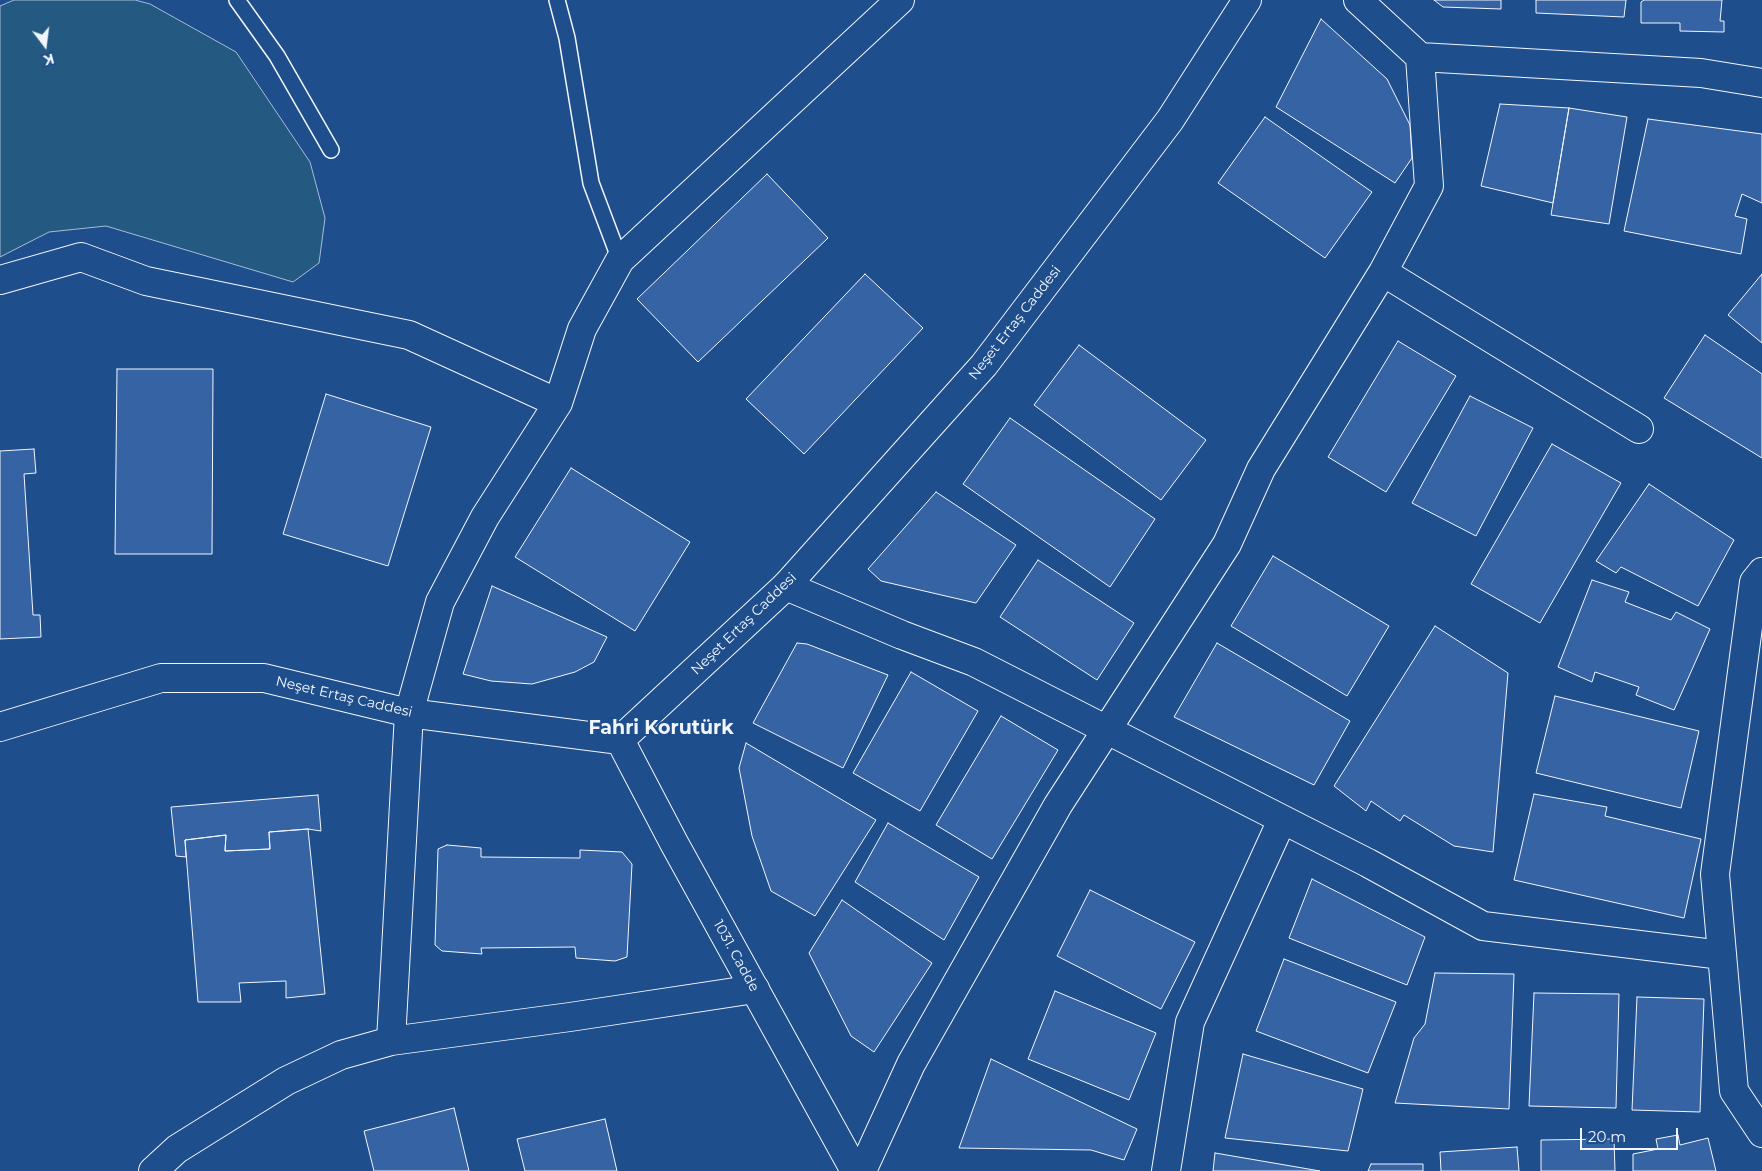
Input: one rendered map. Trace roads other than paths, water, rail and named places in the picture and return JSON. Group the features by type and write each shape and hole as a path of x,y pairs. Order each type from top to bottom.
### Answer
{"street":[{"path":"391,1041 409,713 440,602 485,517 558,403 582,329 620,260 900,0"},
{"name":"Neşet Ertaş Caddesi","path":"0,727 161,678 264,678 409,713 620,740 786,586 984,365 1170,120 1247,0"},
{"path":"1358,0 1420,57 1701,73 1762,83"},
{"path":"862,1171 912,1064 1058,805 1227,544 1261,469 1383,272 1428,186 1420,57"},
{"path":"0,280 81,257 146,281 409,335 558,403"},
{"path":"1383,272 1638,429"},
{"path":"1762,572 1754,582 1715,874 1734,1091 1762,1133"},
{"path":"786,586 902,635 974,662 1368,863 1483,926 1722,955"},
{"name":"1031. Cadde","path":"620,740 674,843 855,1171"},
{"path":"1166,1171 1190,1022 1282,820"},
{"path":"153,1171 177,1149 286,1080 341,1055 391,1041 755,990"}],"lane":[{"path":"237,0 277,56 331,150"},
{"path":"558,0 567,38 591,183 620,260"}],"district":[{"name":"Fahri Korutürk","path":"661,728"}]}
